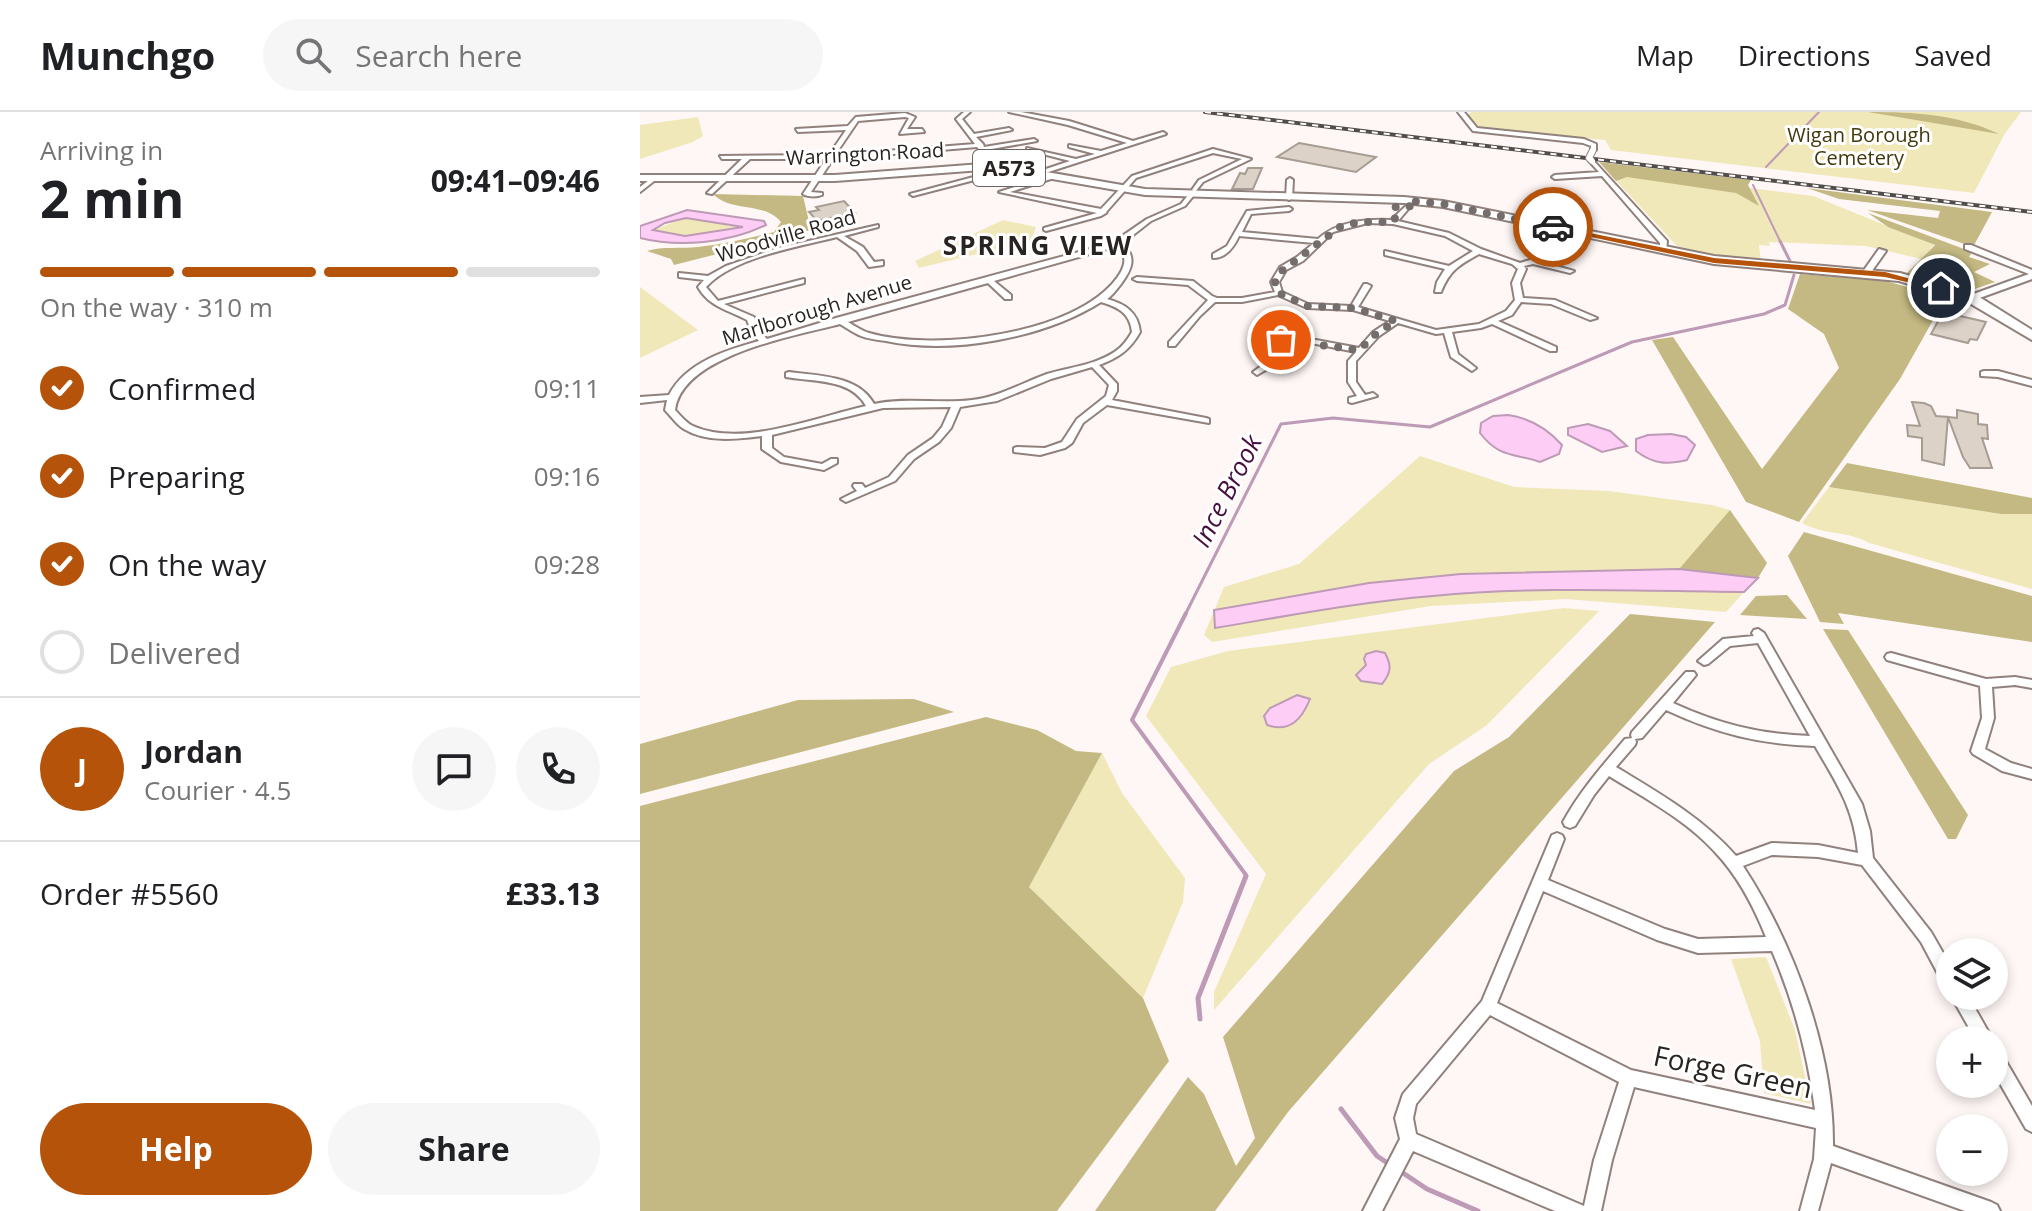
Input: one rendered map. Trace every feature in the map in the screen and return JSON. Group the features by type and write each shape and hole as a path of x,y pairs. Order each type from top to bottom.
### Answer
{"main road":[{"name":"Warrington Road","path":"640,178 817,179 995,166 1123,190 1196,190 1284,205 1377,200 1399,208"},
{"path":"1399,208 1427,203 1735,263 1900,277 1971,298 2030,334"}],"street":[{"path":"967,112 959,119 995,166"},
{"path":"1012,112 1069,123 1132,143"},
{"path":"1461,112 1475,130 1584,141 1594,145 1589,158 1664,243 1663,249"},
{"path":"820,194 806,194 856,119 905,115 912,117 903,132 922,131"},
{"path":"798,130 848,128"},
{"path":"973,136 1009,130"},
{"path":"1036,174 1163,134"},
{"path":"722,157 832,157 1034,141"},
{"path":"1071,146 1100,153"},
{"path":"1029,149 1076,161"},
{"name":"Marlborough Avenue","path":"672,397 680,385 700,370 726,354 763,340 1119,243 1149,220 1183,205 1201,181 1248,159 1213,151 1134,177 1123,190"},
{"path":"891,174 892,153"},
{"path":"710,193 748,157"},
{"path":"913,194 1011,169"},
{"path":"1555,177 1604,174"},
{"path":"1052,177 1002,192 1104,212"},
{"path":"640,190 655,178"},
{"path":"1239,209 1249,212 1284,205 1290,180"},
{"path":"1046,229 1104,212 1123,190"},
{"path":"1279,293 1275,282 1279,273 1319,241 1348,224 1399,208 1478,251 1520,265 1533,262 1570,271"},
{"path":"1224,254 1249,212"},
{"name":"Woodville Road","path":"719,303 703,292 702,287 706,278 728,266 876,226"},
{"path":"1237,234 1319,241"},
{"path":"838,235 860,249 872,265"},
{"path":"839,320 863,333 928,343 982,340 1056,323 1103,300 1120,284 1129,264 1127,252 1119,243"},
{"path":"1533,262 1549,243"},
{"path":"1968,247 2032,274"},
{"path":"1438,292 1442,276 1449,268 1478,251"},
{"path":"1866,273 1882,251"},
{"path":"1385,253 1449,268"},
{"path":"1172,344 1194,322 1202,307 1213,300 1242,300 1279,293 1307,306 1353,308 1427,331 1472,329 1509,313 1519,300 1516,283 1522,272 1520,265"},
{"path":"1132,288 1142,270"},
{"path":"1971,298 2032,274"},
{"path":"682,275 706,278"},
{"path":"988,279 1008,297"},
{"path":"1137,279 1190,283 1213,300"},
{"path":"719,303 800,280"},
{"path":"1351,287 1365,288 1353,308"},
{"path":"640,400 672,397 672,414 689,428 718,435 767,434 871,407 905,403 956,405 1003,397 1046,378 1093,364 1127,347 1136,332 1136,323 1128,311 1103,300"},
{"path":"1519,300 1552,302 1589,315"},
{"path":"719,303 751,319 756,333 763,340"},
{"path":"1363,398 1352,382 1350,368 1359,350 1396,321"},
{"path":"1492,321 1549,345"},
{"path":"1448,332 1454,355 1472,368"},
{"path":"1180,336 1193,337"},
{"path":"1268,340 1359,350"},
{"path":"1256,373 1271,363 1281,340"},
{"path":"1016,450 1043,451 1063,446 1071,439 1080,420 1106,402 1113,393 1113,384 1093,364"},
{"path":"1984,374 1998,374 2032,383"},
{"path":"794,378 854,387 865,393 871,407"},
{"path":"1106,402 1203,418"},
{"path":"846,499 861,489 892,479 911,457 936,440 946,428 956,405"},
{"path":"767,434 767,449 775,456 831,466"},
{"path":"1704,661 1727,642 1759,636 1816,741 1855,804 1863,831 1866,860 1926,937 1936,955"},
{"path":"1891,657 1986,683 2015,681 2032,684"},
{"path":"1570,822 1607,768 1690,675"},
{"path":"1986,683 1988,718 1978,751 2007,767 2032,774"},
{"path":"1664,704 1733,734 1816,741"},
{"path":"1607,768 1686,819 1733,863 1754,897 1776,944 1820,1074 1824,1152 1809,1211"},
{"path":"1372,1211 1407,1143 1404,1118 1409,1100 1488,1006 1557,839"},
{"path":"1733,863 1772,849 1818,851 1866,860"},
{"path":"1538,882 1662,935 1698,946 1776,944"},
{"name":"Forge Green","path":"1488,1006 1629,1078 1824,1121"},
{"name":"Forge Green","path":"1592,1211 1603,1160 1629,1078"},
{"path":"2008,1081 2032,1123"},
{"path":"1407,1143 1577,1211"},
{"path":"1824,1152 1991,1211"}],"green space":[{"name":"Wigan Borough Cemetery","path":"1472,112 2021,112 2004,135 1974,193 1611,150 1605,140 1477,129 1467,115"},
{"path":"698,117 703,136 640,159 640,125"},
{"name":"Wigan Borough Cemetery","path":"1606,170 1813,196 1934,245 1921,259 1866,246 1769,242 1770,246 1759,245 1761,262 1731,260 1677,246"},
{"path":"686,218 744,226 685,236 652,230"},
{"path":"1003,220 1036,227 1031,241 919,268 915,261"},
{"path":"640,287 698,330 640,358"},
{"path":"1420,456 1514,487 1609,491 1730,510 1679,569 1461,574 1215,610 1215,628 1378,602 1472,593 1588,590 1744,592 1726,612 1566,599 1431,606 1212,642 1204,635 1224,587 1299,564"},
{"path":"1829,487 2001,514 2032,514 2032,589 1802,523"},
{"path":"1564,608 1599,611 1487,725 1429,764 1214,1010 1214,992 1266,874 1146,716 1171,667 1228,651"},
{"path":"1102,753 1122,793 1185,878 1183,902 1143,998 1029,887"},
{"path":"1766,957 1795,1030 1811,1104 1764,1093 1760,1041 1731,959"}],"shaded area":[{"path":"1868,112 1935,116 1967,122 1999,134"},
{"path":"1599,162 1751,180 1748,185 1759,206 1736,193 1627,177 1616,181"},
{"path":"1807,188 1992,212 1973,247 1867,210 1938,218 1940,211 1839,199"},
{"path":"713,194 803,196 811,230 674,265 671,259 647,251 746,239 774,232 781,222 765,211 729,203"},
{"path":"687,210 764,221 766,225 720,240 687,243 640,238 640,226","holes":["686,218 743,227 685,236 653,230 665,223"]},
{"path":"1868,213 1972,252 1969,257 1990,264 1974,272 1995,282 1969,291 1904,276 1935,245 1888,227"},
{"path":"1800,274 1885,281 1946,297 1900,379 1799,522 1746,502 1652,340 1673,337 1762,469 1839,368 1824,334 1788,309"},
{"path":"1508,415 1538,425 1551,434 1562,445 1559,454 1540,462 1507,454 1494,447 1480,433 1481,423 1493,416"},
{"path":"1588,424 1610,431 1627,446 1602,452 1568,435 1568,428"},
{"path":"1671,434 1686,437 1695,445 1687,460 1660,462 1636,451 1636,439"},
{"path":"1847,463 2032,498 2032,514 2001,514 1829,487"},
{"path":"1730,510 1767,563 1758,578 1679,569"},
{"path":"1804,532 2032,596 2032,642 1838,613 1844,624 1820,622 1788,556"},
{"path":"1679,569 1758,578 1744,592 1588,590 1472,593 1378,602 1215,628 1214,610 1369,583 1461,574"},
{"path":"1787,595 1807,619 1740,615 1756,596"},
{"path":"1630,614 1715,622 1288,1112 1215,1211 1095,1211 1188,1077 1204,1094 1236,1166 1255,1138 1223,1037 1454,771 1509,737"},
{"path":"1823,629 1848,630 1968,815 1956,839 1948,839"},
{"path":"1376,651 1385,653 1390,666 1387,676 1382,684 1361,681 1356,675 1366,665 1366,654"},
{"path":"1297,695 1310,699 1299,718 1289,726 1267,725 1264,716 1270,708"},
{"path":"914,699 954,712 640,794 640,744 798,700"},
{"path":"986,717 1037,730 1076,751 1102,753 1029,887 1143,998 1169,1061 1057,1211 640,1211 640,806"}],"building":[{"path":"1299,143 1376,157 1356,172 1277,157"},
{"path":"1248,168 1262,168 1253,189 1232,189 1240,173 1245,174"},
{"path":"844,201 855,213 817,221 809,212 819,210 816,207"},
{"path":"1943,312 1986,322 1977,340 1970,339 1968,343 1931,334"},
{"path":"1912,402 1931,406 1936,416 1948,417 1944,465 1922,460 1922,438 1908,436 1907,425 1920,426"},
{"path":"1957,410 1978,414 1978,424 1987,425 1988,439 1982,438 1992,468 1970,468 1963,457 1948,417 1957,418"}],"waterway":[{"name":"Ince Brook","path":"1766,167 1819,112"},
{"name":"Ince Brook","path":"1753,185 1781,243"},
{"name":"Ince Brook","path":"1781,243 1791,263"},
{"name":"Ince Brook","path":"1185,615 1281,424 1333,418 1430,427 1632,342 1764,314 1785,305 1794,275"},
{"name":"Ince Brook","path":"1186,613 1132,720 1246,875 1245,878"},
{"name":"Ince Brook","path":"1200,1019 1198,998 1246,876"},
{"name":"Ince Brook","path":"1341,1109 1377,1156 1389,1164"},
{"name":"Ince Brook","path":"1400,1171 1427,1189 1478,1211"}],"railway":[{"path":"1205,112 2032,212"}],"way so far":[{"path":"1281,340 1316,342 1359,350 1381,329 1396,321 1353,308 1307,306 1279,293 1276,288 1276,278 1283,269 1340,227 1358,222 1393,222 1397,215 1394,207 1409,207 1412,203 1409,201 1443,204 1553,227"}],"district":[{"name":"SPRING VIEW","path":"1038,246"}],"route":[{"path":"1553,227 1714,260 1885,275 1941,288"}]}
